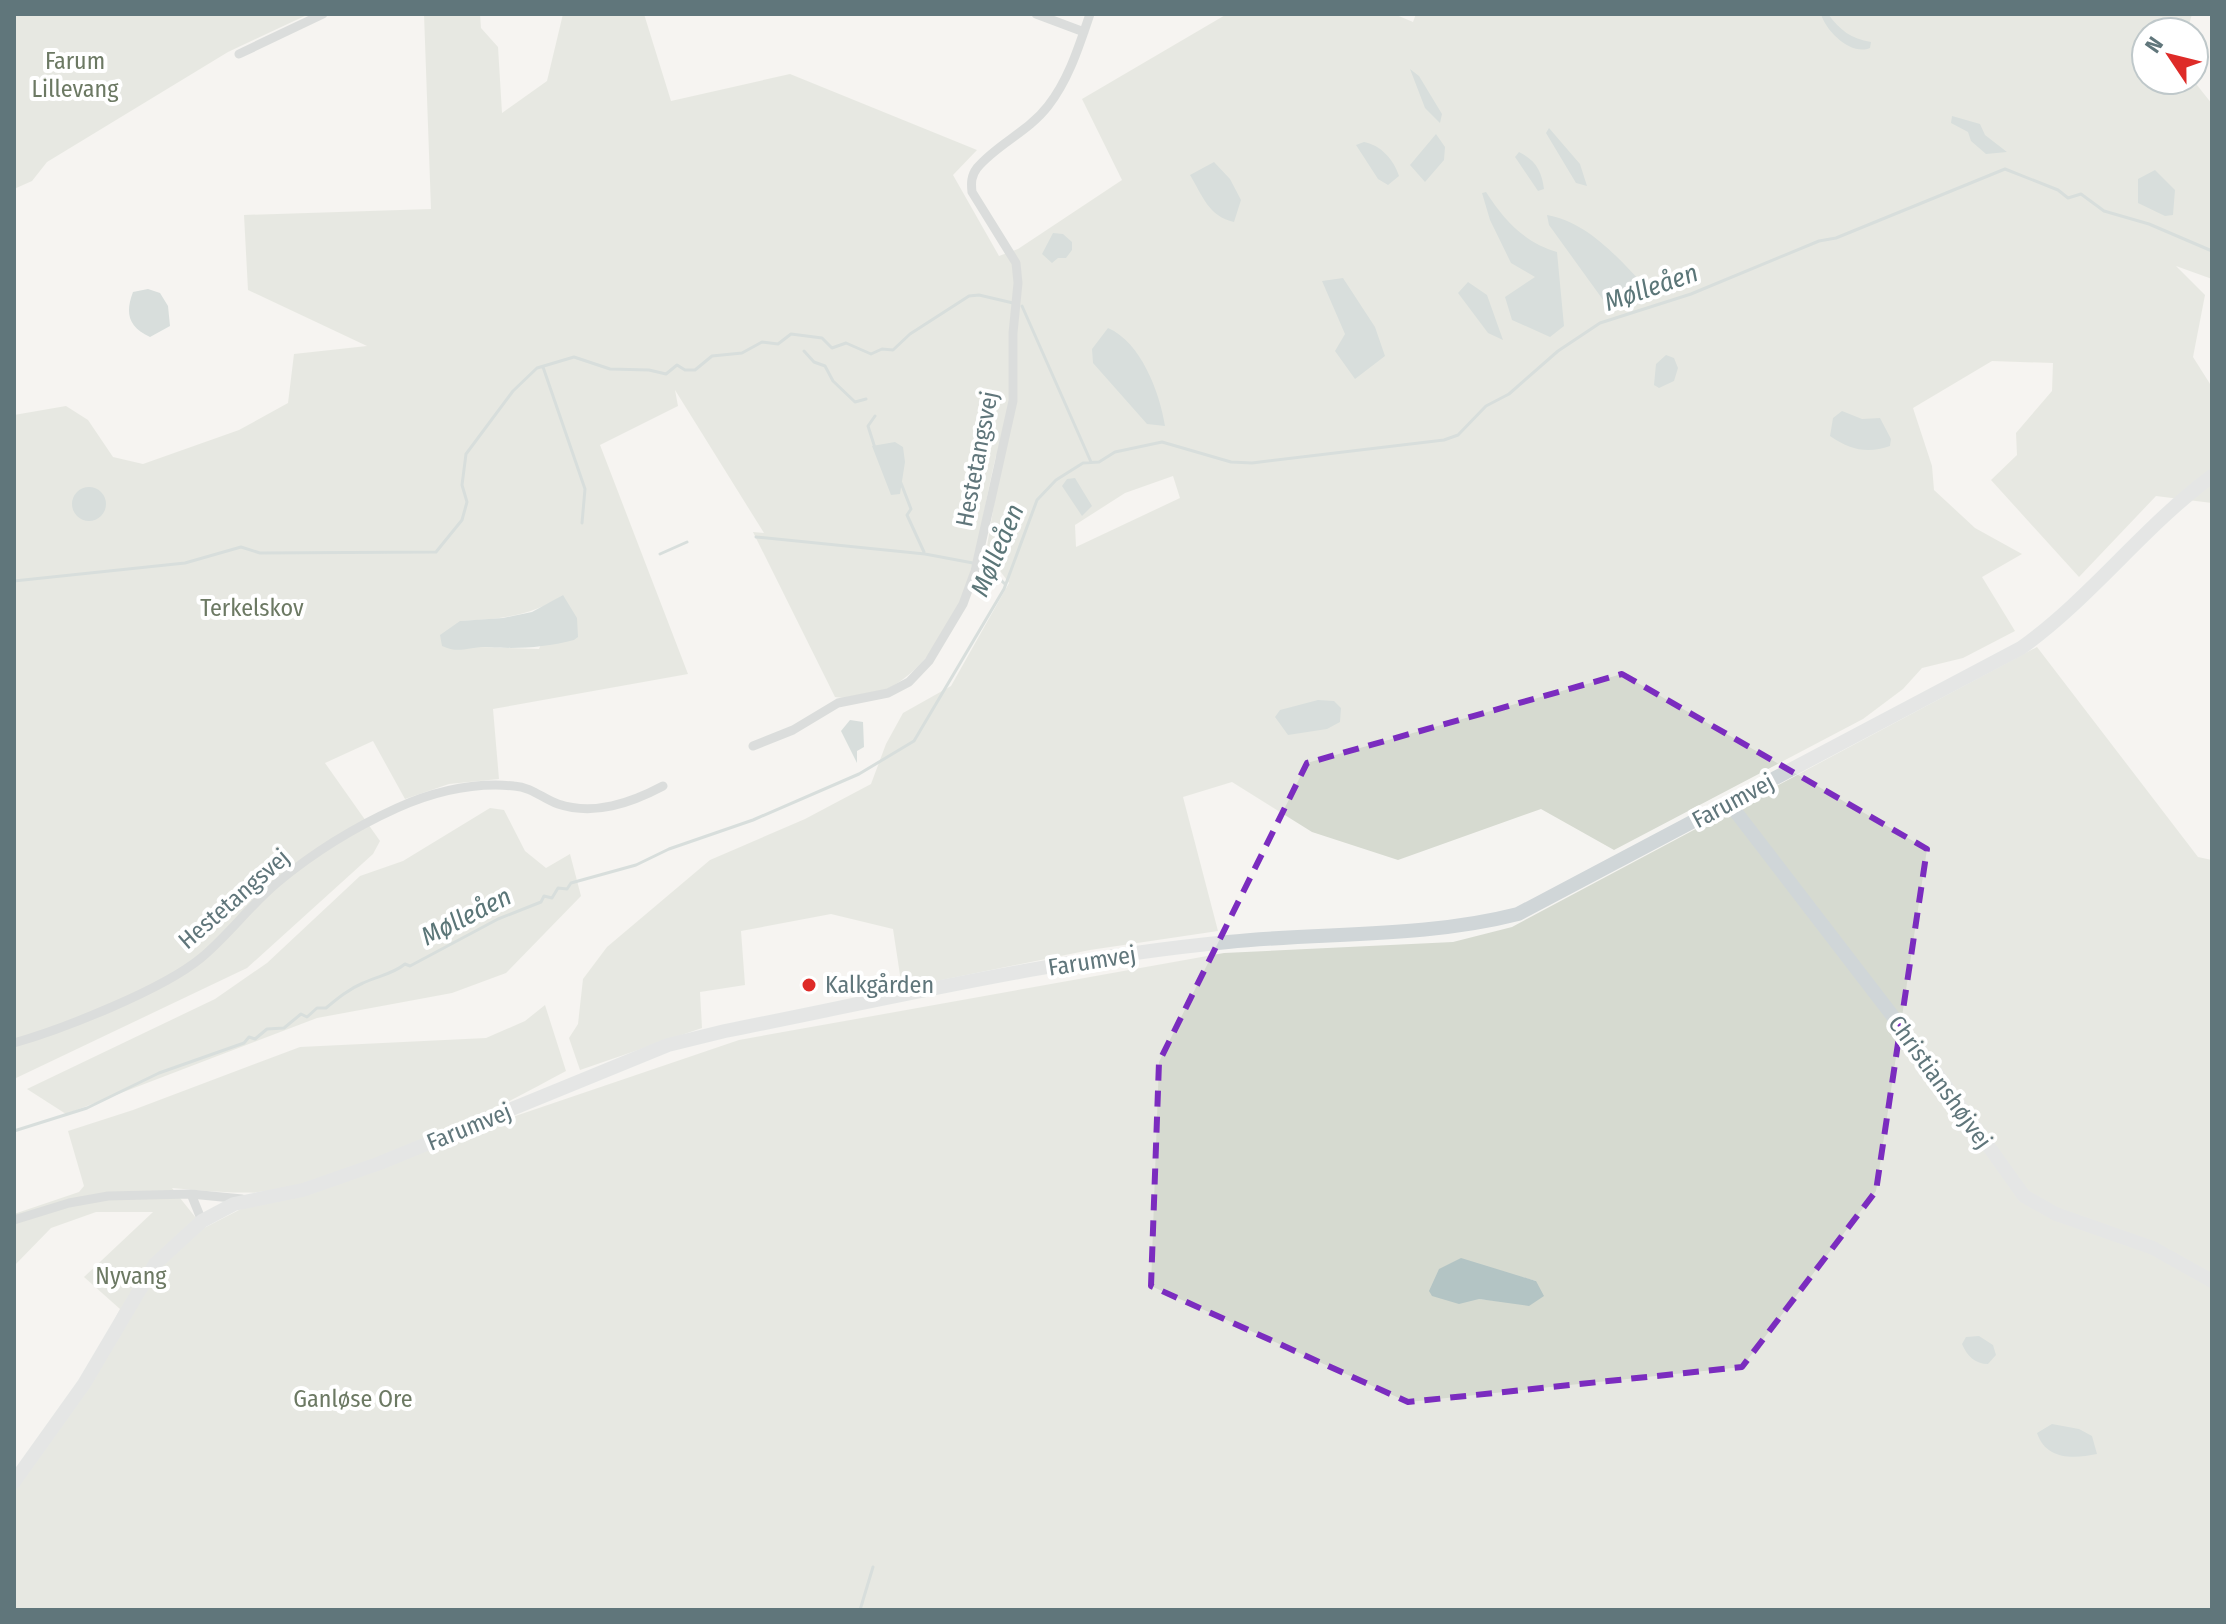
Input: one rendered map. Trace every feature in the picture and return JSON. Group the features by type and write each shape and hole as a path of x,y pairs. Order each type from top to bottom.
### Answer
{"street":[{"path":"239,54 323,14"},
{"path":"1036,14 1084,32"},
{"name":"Hestetangsvej","path":"753,746 793,730 838,703 888,693 909,682 929,661 963,604 975,571 1013,401 1013,333 1018,283 1016,263 972,192 971,180 977,169 1029,129 1049,105 1073,62 1090,14"},
{"name":"Farumvej","path":"14,1482 84,1384 155,1264 202,1221 249,1200 329,1182 668,1045 725,1031 1088,959 1228,941 1470,926 1518,914 2021,648 2051,626 2180,500 2212,476"},
{"name":"Hestetangsvej","path":"14,1043 166,981 200,959 278,882 329,845 395,809 455,788 479,785 516,786 535,791 556,803 580,808 608,808 663,786"},
{"name":"Christianshøjvej","path":"1729,803 1935,1071 2024,1196 2056,1214 2153,1248 2212,1281"},
{"path":"14,1220 69,1203 108,1196 191,1194 249,1200"},
{"path":"191,1194 202,1221"}],"highlighted area":[{"path":"1622,674 1927,849 1876,1191 1742,1367 1408,1402 1151,1286 1159,1062 1307,763"}],"green space":[{"name":"Farum Lillevang","path":"14,14 309,14 228,52 47,162 32,181 14,189"},
{"name":"Terkelskov","path":"424,14 480,14 481,28 498,47 502,113 547,81 563,14 644,14 671,101 790,74 977,150 953,175 999,256 1018,249 1122,180 1082,99 1227,14 1394,14 1413,22 1416,14 2192,14 2130,16 2130,96 2206,96 2212,104 2212,279 2176,266 2205,295 2193,357 2212,387 2212,503 2156,496 2079,577 1991,480 2017,455 2016,433 2052,391 2053,363 1992,361 1913,408 1932,466 1934,490 1975,528 2022,554 1982,577 2015,631 1963,658 1922,668 1903,689 1863,719 1614,850 1541,809 1398,860 1312,832 1232,782 1183,797 1218,931 1090,950 902,988 893,929 831,914 741,931 745,985 700,992 702,1028 580,1070 569,1038 578,1024 583,979 607,947 710,860 805,819 871,784 886,744 903,713 951,686 1009,583 986,552 1002,458 996,456 969,576 951,621 938,643 904,679 883,691 860,697 835,697 753,532 764,533 675,390 678,406 600,445 688,674 493,709 499,779 449,784 405,799 373,741 325,763 380,841 373,854 247,968 14,1079 14,415 66,406 88,420 113,457 143,464 239,430 288,403 294,354 367,346 248,290 244,215 431,209","holes":["1173,476 1180,498 1076,547 1075,525 1125,493","563,595 539,649 481,647 460,621 500,618 526,612"]},
{"name":"Ganløse Ore","path":"2037,647 2198,857 2212,860 2212,1610 14,1610 14,1473 90,1366 120,1309 84,1277 153,1212 96,1212 51,1228 14,1266 14,1214 79,1192 84,1186 68,1131 300,1047 486,1038 525,1021 545,1005 566,1071 457,1127 335,1176 258,1192 172,1188 204,1228 241,1209 739,1040 1224,953 1453,942 1512,927","holes":["1521,1277 1536,1281 1502,1301 1479,1299"]},
{"path":"490,808 504,810 525,851 546,868 570,854 581,896 506,973 452,993 317,1018 66,1114 27,1089 215,999 267,963 360,876 403,861"}],"shaded area":[{"path":"1821,14 1828,14 1852,36 1871,42 1870,48 1863,50 1848,46 1828,28"},
{"path":"1410,69 1419,76 1442,114 1440,123 1425,108"},
{"path":"1952,116 1980,124 1985,135 2007,152 1986,154 1971,141 1968,132 1951,123"},
{"path":"1549,128 1580,164 1587,186 1576,183 1546,133"},
{"path":"1436,134 1445,147 1444,160 1425,182 1410,165"},
{"path":"1364,142 1381,150 1394,164 1399,176 1388,185 1378,179 1356,145"},
{"path":"1519,152 1537,167 1544,189 1538,191 1515,157"},
{"path":"1214,162 1230,179 1241,200 1234,222 1212,210 1190,175"},
{"path":"2155,170 2175,190 2173,215 2165,216 2138,203 2138,179"},
{"path":"1486,192 1516,229 1535,243 1557,252 1564,326 1550,337 1512,320 1505,297 1535,277 1511,263 1490,220 1482,193"},
{"path":"1547,215 1587,232 1642,283 1606,304 1549,225"},
{"path":"1053,233 1063,234 1072,242 1072,250 1066,258 1058,258 1052,263 1042,254"},
{"path":"1343,278 1375,327 1385,356 1355,379 1335,351 1345,334 1322,281"},
{"path":"1468,282 1487,295 1503,340 1488,333 1458,293"},
{"path":"148,289 160,293 168,306 170,326 150,337 137,329 129,313 133,292"},
{"path":"1108,328 1120,335 1139,356 1159,399 1165,426 1147,424 1093,363 1092,349"},
{"path":"1666,355 1674,358 1678,368 1674,381 1659,388 1654,385 1656,364"},
{"path":"1842,411 1862,419 1880,418 1891,439 1890,446 1874,450 1859,449 1830,436 1833,418"},
{"path":"895,442 903,447 905,462 900,494 891,495 872,446"},
{"path":"1075,478 1092,506 1082,516 1062,486 1067,479"},
{"path":"89,487 101,492 106,504 101,516 89,521 77,516 72,504 77,492"},
{"path":"563,595 577,618 578,637 574,640 519,648 458,650 442,646 440,635 460,621 532,612"},
{"path":"1318,700 1334,701 1341,708 1340,722 1327,729 1288,735 1275,717 1280,710"},
{"path":"850,720 863,722 864,747 857,751 857,763 841,731"},
{"path":"1461,1258 1536,1281 1544,1296 1529,1306 1479,1299 1459,1304 1432,1296 1429,1291 1439,1269"},
{"path":"1979,1336 1993,1345 1996,1355 1988,1364 1972,1358 1962,1344 1966,1337"},
{"path":"2052,1424 2079,1429 2092,1436 2097,1454 2070,1457 2054,1453 2041,1442 2037,1433"}],"waterway":[{"name":"Mølleåen","path":"14,1131 87,1108 159,1073 244,1043 249,1037 255,1039 267,1029 284,1028 301,1014 307,1017 317,1008 326,1008 358,985 405,964 410,966 498,919 541,902 544,896 552,898 558,888 567,889 571,883 636,865 669,849 753,820 859,774 914,741 1004,589 1037,500 1056,480 1083,463 1099,462 1115,452 1162,442 1231,462 1252,463 1444,440 1458,435 1486,406 1509,394 1558,351 1600,323 1691,294 2005,169 2058,190 2068,198 2081,194 2104,211 2149,224 2212,251"},
{"path":"14,581 185,563 241,547 260,553 436,552 462,520 467,502 462,485 466,454 513,391 537,368 574,357 610,369 649,370 666,374 677,365 685,370 695,370 712,356 742,353 762,342 778,344 791,334 822,338 832,348 846,343 871,354 882,349 893,350 910,334 969,296 979,295 1013,303"},
{"path":"1022,306 1091,462"},
{"path":"804,351 814,362 825,366 833,381 855,402 866,399"},
{"path":"543,367 585,489 582,523"},
{"path":"875,416 868,426 875,448"},
{"path":"901,483 911,509 907,515 924,552"},
{"path":"756,537 925,554 973,563"},
{"path":"660,554 687,542"},
{"path":"985,565 1005,584"},
{"path":"860,1610 873,1567"}],"place":[{"name":"Kalkgården","path":"809,985"}],"park label":[{"name":"Nyvang","path":"131,1276"}]}
